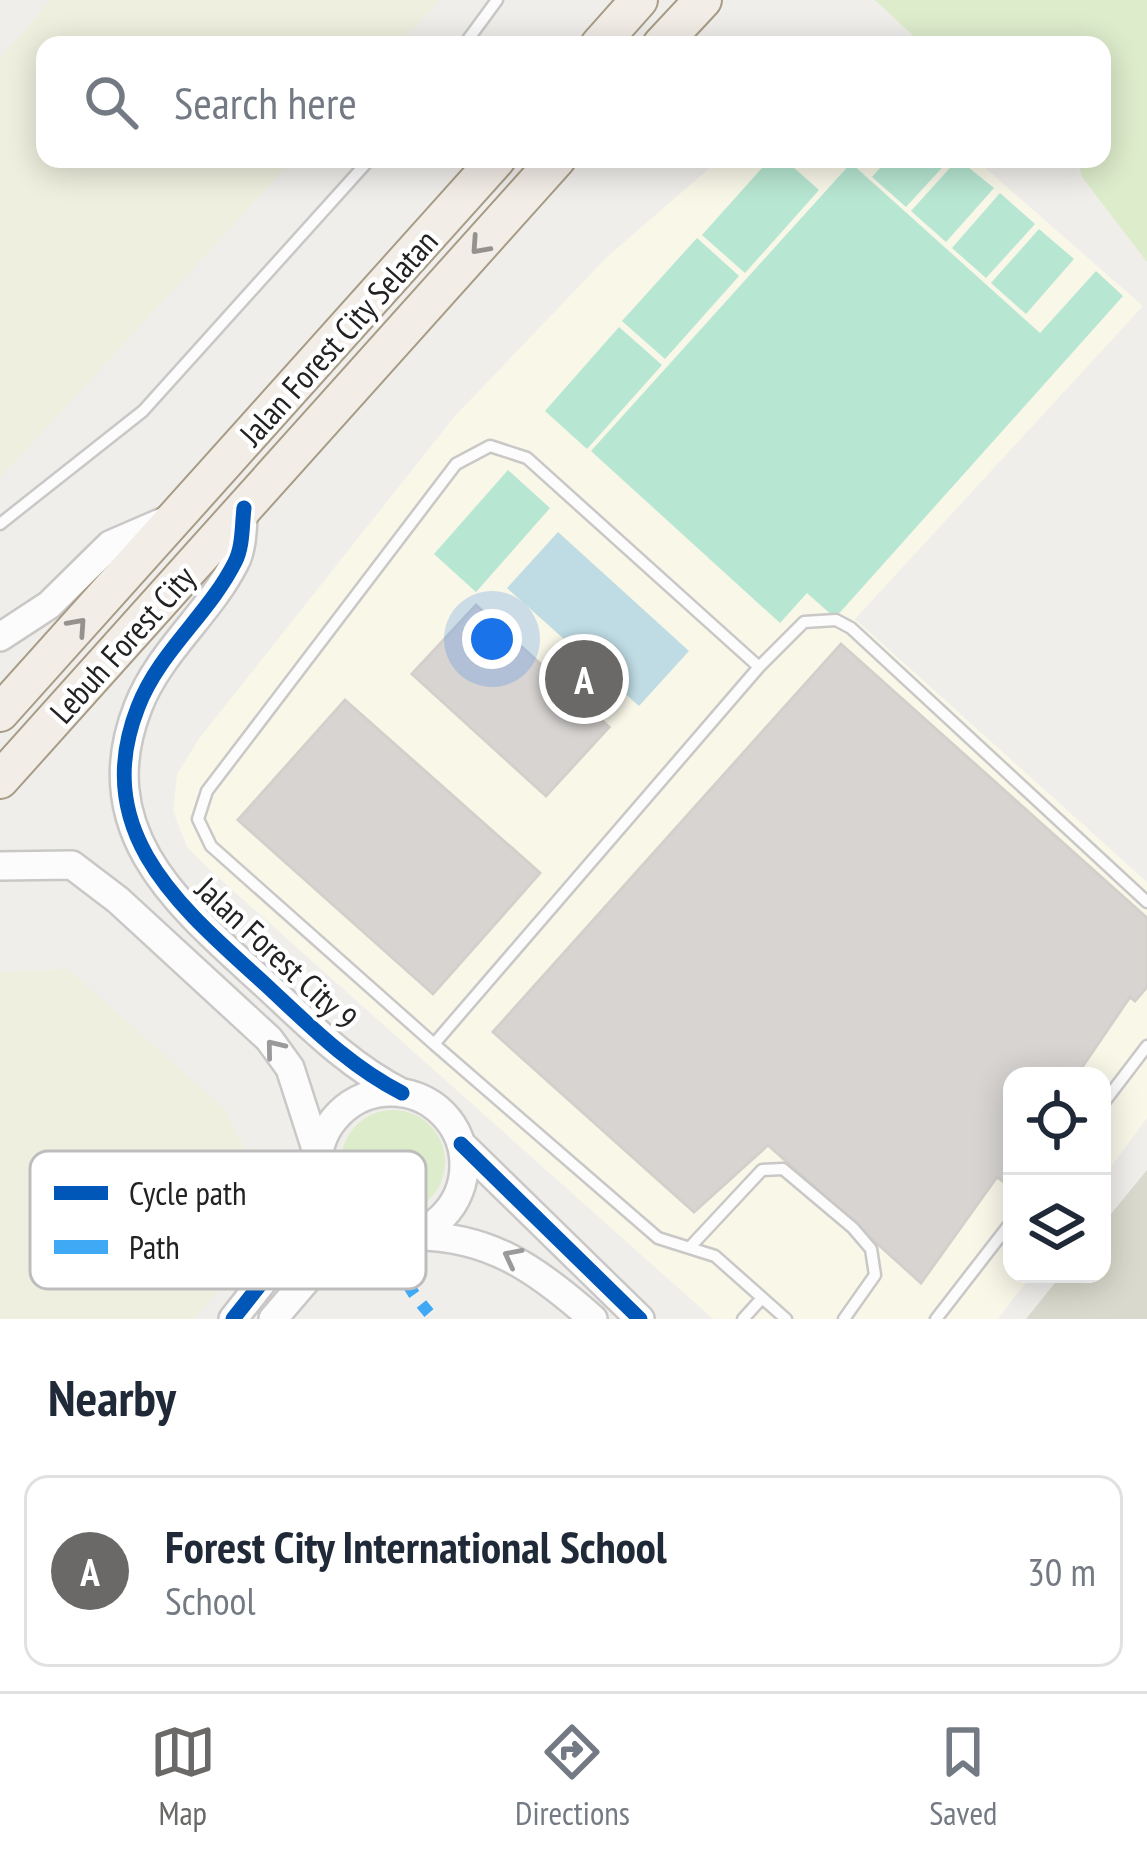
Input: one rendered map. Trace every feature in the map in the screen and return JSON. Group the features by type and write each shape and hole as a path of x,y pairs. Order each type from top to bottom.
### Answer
{"main road":[{"path":"606,36 639,0"},
{"path":"669,36 703,0"},
{"name":"Jalan Forest City Selatan","path":"178,515 489,168"},
{"name":"Jalan Forest City Selatan","path":"244,508 549,168"},
{"name":"Lebuh Forest City","path":"0,780 244,508"},
{"name":"Lebuh Forest City","path":"0,713 178,515"}],"street":[{"name":"Jalan Forest City 9","path":"244,508 237,559 138,706 126,758 135,831 151,869 189,914 361,1072 444,1116 461,1144 640,1319"},
{"path":"0,637 49,605 110,545 178,515"},
{"name":"Jalan Forest City 9","path":"0,866 72,865 118,900 269,1040 290,1068 314,1151"},
{"path":"322,1151 331,1124 355,1102 402,1093"},
{"path":"426,1228 441,1218 459,1192 461,1144"},
{"path":"426,1236 456,1235 490,1246 531,1267 593,1319"},
{"path":"233,1319 257,1289"},
{"path":"272,1319 298,1289"}],"lane":[{"path":"471,36 497,0"},
{"path":"0,524 143,410 362,168"},
{"path":"759,667 526,458 490,446 456,464 207,791 198,819 211,846 658,1238 715,1256 786,1319"},
{"path":"434,1044 759,667 804,622 836,620 1147,902"},
{"path":"1111,1093 1147,1046"},
{"path":"691,1246 762,1170 783,1169 871,1249 875,1275 844,1319"},
{"path":"936,1319 1003,1233"},
{"path":"743,1319 762,1298"}],"shaded area":[{"path":"710,168 985,168 1143,306 855,619 1147,882 1147,1118 1111,1167 1111,1067 1003,1067 1003,1283 1025,1283 998,1319 713,1319 187,847 173,811 177,775 198,740 454,417 607,257"},
{"path":"1147,1170 1147,1319 1026,1319 1055,1283 1111,1283 1111,1214"}],"green space":[{"path":"50,0 440,0 407,36 36,36 36,168 286,168 0,478 0,59"},
{"path":"875,0 1147,0 1147,262 1080,168 1111,168 1111,36 913,36"},
{"path":"762,168 794,168 819,190 745,273 702,235"},
{"path":"846,168 857,168 1040,333 1096,271 1123,296 835,618 807,593 780,623 591,451"},
{"path":"880,168 942,168 906,207 872,177"},
{"path":"950,168 969,168 994,188 946,242 911,211"},
{"path":"1000,193 1035,224 986,278 952,248"},
{"path":"1039,229 1074,259 1026,314 991,283"},
{"path":"697,238 739,276 665,359 622,321"},
{"path":"619,327 662,365 587,449 545,411"},
{"path":"508,470 550,508 476,592 434,554"},
{"path":"68,969 225,1109 247,1151 30,1151 30,1289 220,1289 193,1319 0,1319 0,972"},
{"path":"393,1110 422,1119 436,1133 444,1152 441,1182 426,1201 426,1151 342,1151 350,1133 364,1119"}],"water":[{"path":"558,532 689,651 639,706 507,588"}],"building":[{"path":"476,605 609,727 546,796 412,674"},
{"path":"841,644 1147,918 1147,987 1135,1001 1130,997 1082,1067 1003,1067 1003,1181 997,1177 921,1283 768,1145 694,1212 493,1032"},
{"path":"345,700 540,873 433,994 238,820"}],"marked path":[{"path":"411,1289 429,1313"}],"cycle path":[{"path":"244,508 235,562 158,668 138,707 126,752 125,793 135,831 152,865 204,927 330,1044 402,1093"},
{"path":"461,1144 640,1319"},
{"path":"233,1319 257,1289"}],"place":[{"name":"Forest City International School","path":"584,679"}]}
